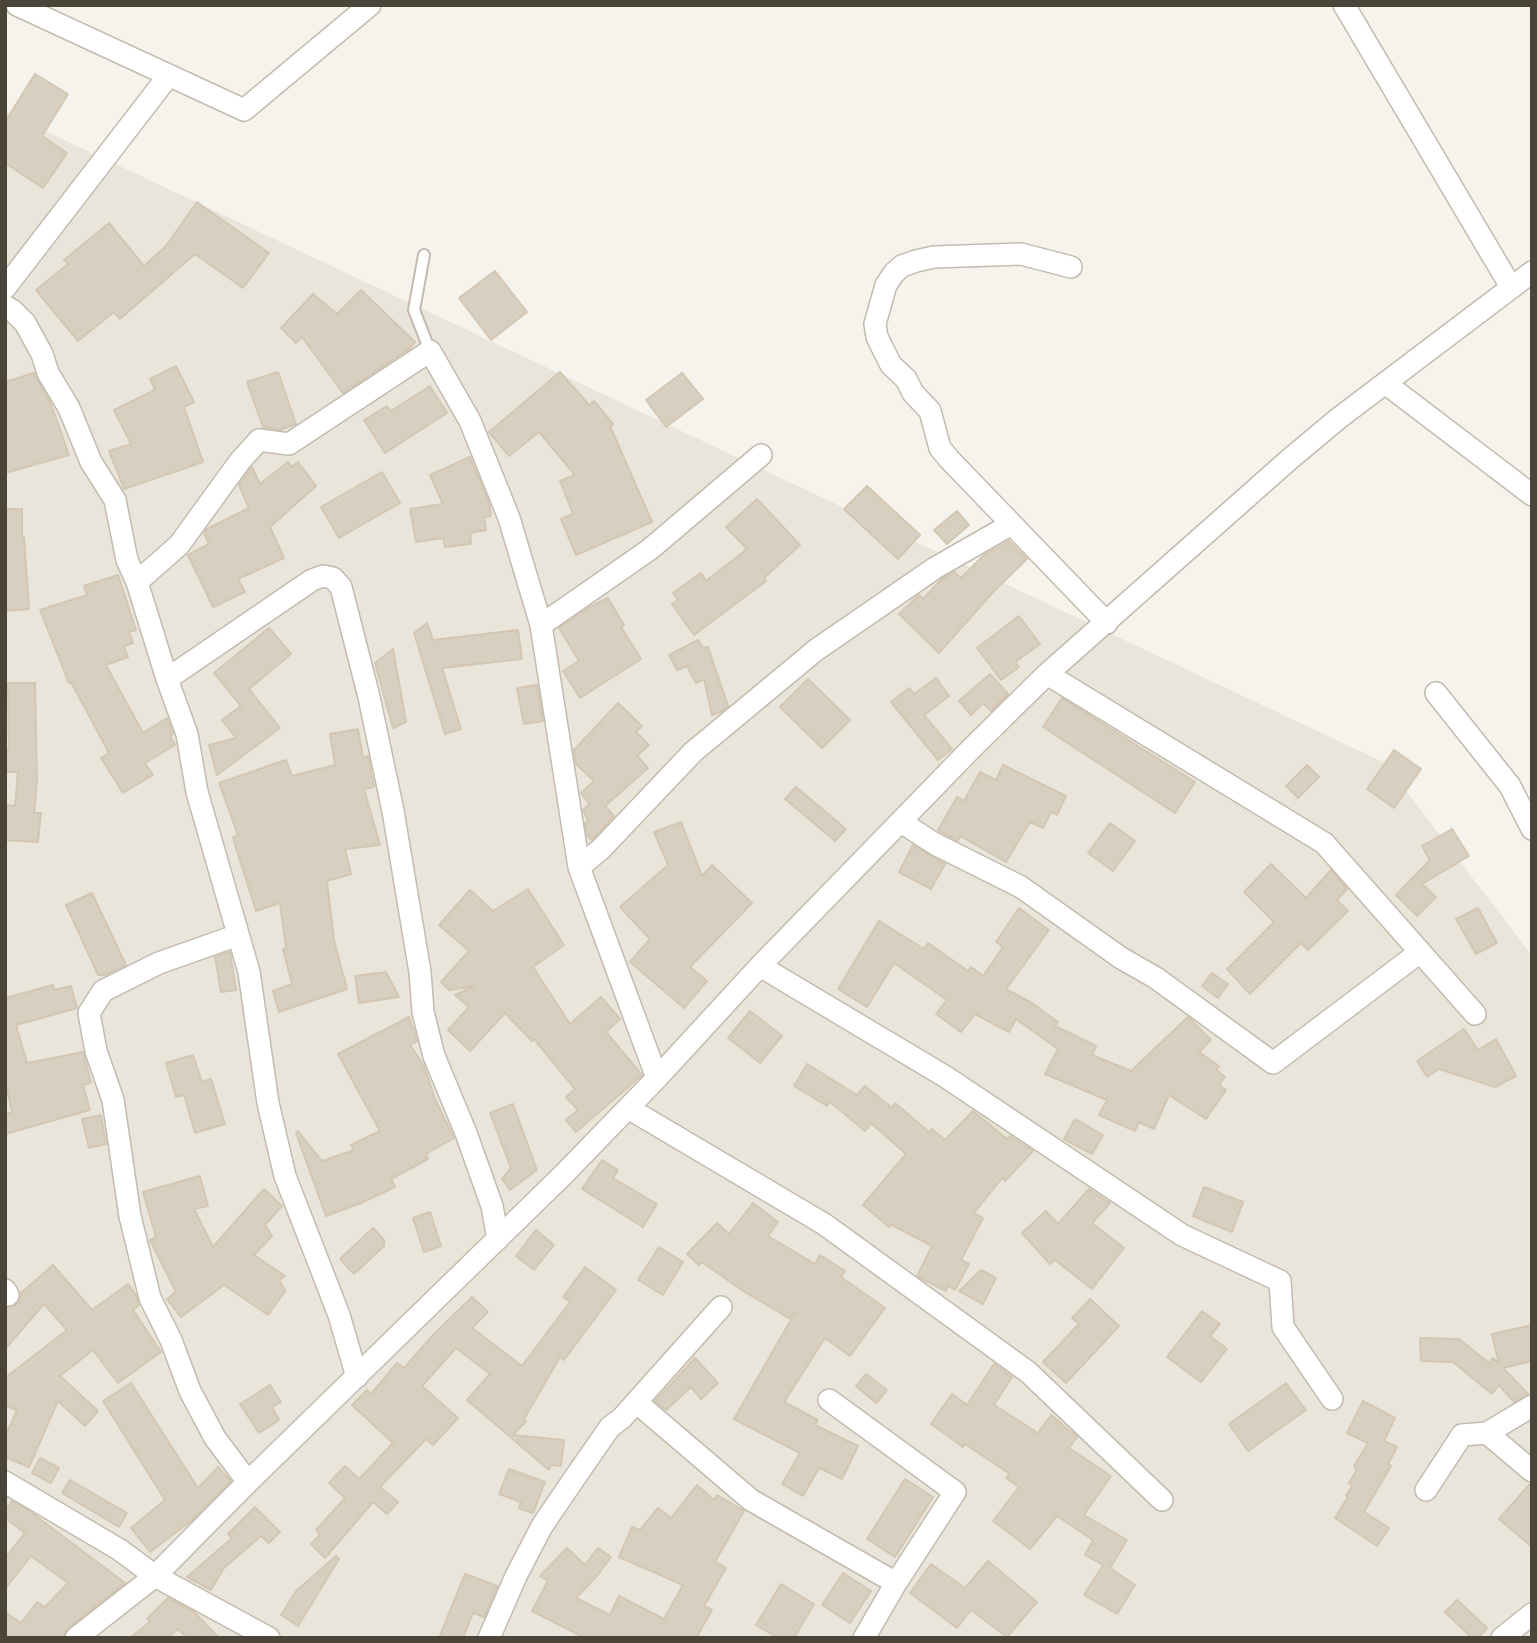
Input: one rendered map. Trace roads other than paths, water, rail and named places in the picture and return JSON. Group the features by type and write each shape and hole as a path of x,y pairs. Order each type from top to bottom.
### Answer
{"street":[{"path":"17,5 244,110 370,5"},
{"path":"1344,5 1511,287"},
{"path":"5,288 169,75"},
{"path":"1070,267 1021,254 934,257 916,261 902,266 886,285 875,324 877,337 891,365 906,379 913,393 929,411 940,448 1010,525 1107,623"},
{"path":"76,1638 155,1576 498,1239 657,1078 760,966 1047,674 1291,458 1532,272"},
{"path":"5,306 25,323 42,354 48,373 69,408 91,462 115,500 127,559 187,734 197,792 249,972 268,1103 285,1176 339,1315 357,1377"},
{"path":"137,582 178,545 240,461 260,440 289,444 430,351 470,421 509,518 541,625 579,867 657,1078"},
{"path":"1385,383 1532,495"},
{"path":"541,625 649,550 761,455"},
{"path":"579,867 634,816 693,752 816,650 936,568 1010,525"},
{"path":"167,679 312,580 323,576 333,578 341,587 369,697 393,811 433,1056 466,1133 492,1206 498,1239"},
{"path":"1047,674 1324,843 1475,1014"},
{"path":"1436,693 1510,786 1523,790 1532,829"},
{"path":"901,822 935,844 1021,887 1121,958 1166,985 1273,1063 1420,951"},
{"path":"238,935 159,963 103,991 89,1013 96,1051 113,1100 130,1216 150,1298 171,1340 190,1391 215,1438 248,1482"},
{"path":"760,966 946,1077 1182,1235 1280,1281 1283,1327 1332,1399"},
{"path":"628,1108 824,1224 1028,1372 1162,1500"},
{"path":"489,1638 516,1576 542,1526 610,1427 636,1402 721,1307"},
{"path":"829,1400 956,1492 896,1583 864,1638"},
{"path":"636,1402 751,1500 896,1583"},
{"path":"1426,1490 1462,1435 1487,1433 1532,1406"},
{"path":"1487,1433 1532,1471"},
{"path":"5,1482 120,1550 155,1576 269,1638"},
{"path":"1502,1638 1532,1614"}],"lane":[{"path":"424,255 414,310 430,351"}]}
